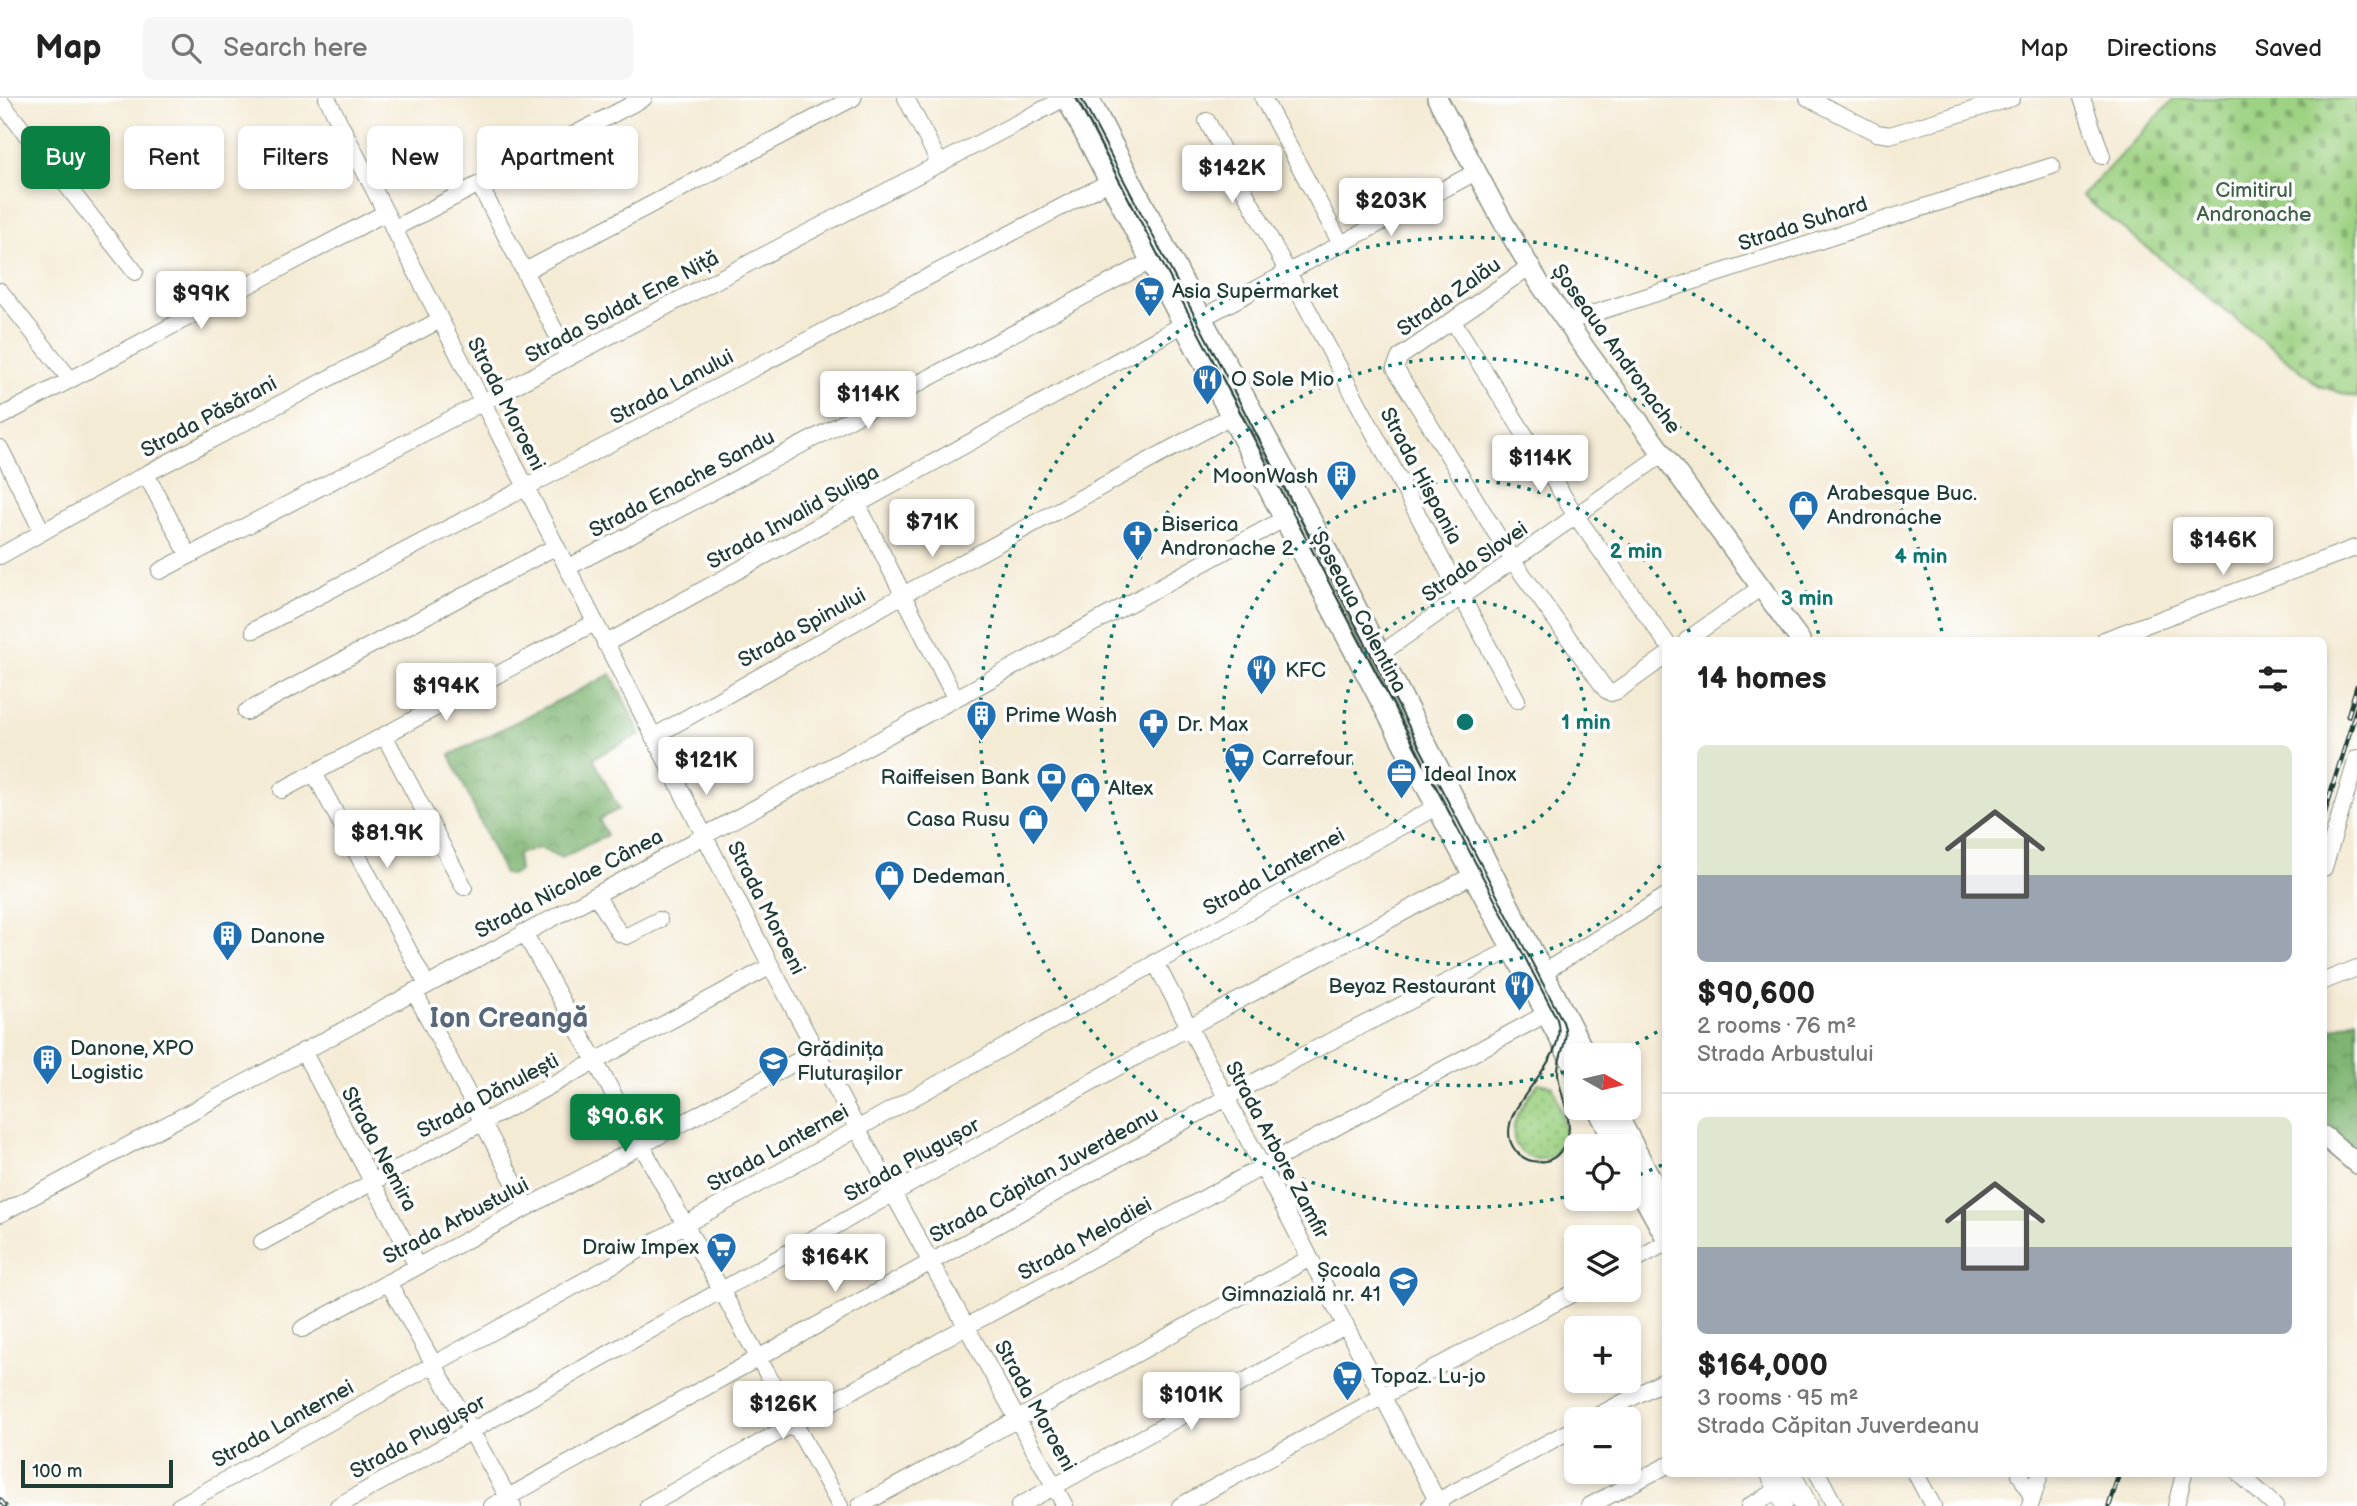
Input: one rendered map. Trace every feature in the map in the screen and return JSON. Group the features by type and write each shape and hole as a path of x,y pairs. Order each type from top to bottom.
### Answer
{"highway":[{"path":"1806,1477 1821,1506"},
{"path":"1784,1490 1806,1506"}],"main road":[{"name":"Șoseaua Colentina","path":"1066,98 1151,261 1193,321 1304,508 1580,1043"},
{"name":"Șoseaua Colentina","path":"1089,98 1193,321 1231,416 1564,1048"},
{"name":"Șoseaua Andronache","path":"1437,98 1529,267 1798,637"},
{"name":"Șoseaua Andronache","path":"1779,614 1789,637"},
{"path":"1620,1120 1662,1199"},
{"path":"2327,1139 2357,1164"},
{"path":"1641,1194 1662,1233"}],"street":[{"name":"Strada Moroeni","path":"327,98 771,966 893,1195 1065,1506"},
{"path":"590,126 644,98"},
{"path":"525,271 853,98"},
{"path":"905,98 940,164"},
{"name":"Strada Soldat Ene Niță","path":"160,571 1066,98"},
{"path":"1263,98 1341,244"},
{"path":"1809,98 1877,133 1890,135 2012,98"},
{"path":"2082,98 2102,156"},
{"path":"0,101 135,272"},
{"name":"Strada Hispania","path":"1207,121 1517,700"},
{"name":"Strada Suhard","path":"1567,322 2052,166"},
{"name":"Strada Invalid Suliga","path":"605,644 1193,321 1476,172"},
{"name":"Strada Lanului","path":"254,630 1111,181"},
{"path":"393,229 477,185"},
{"path":"482,189 569,358"},
{"path":"0,417 385,213"},
{"name":"Strada Enache Sandu","path":"567,568 1151,261"},
{"name":"Strada Zalău","path":"1513,561 1395,365 1400,357 1529,267"},
{"path":"0,291 70,379"},
{"name":"Strada Păsărani","path":"0,556 146,474 440,320"},
{"path":"1453,321 1576,516 1662,637"},
{"name":"Strada Spinului","path":"653,737 1231,416"},
{"path":"0,448 42,531"},
{"name":"Strada Slovei","path":"1379,655 1663,454"},
{"path":"146,474 189,556"},
{"path":"858,505 955,698"},
{"name":"Strada Nicolae Cânea","path":"0,1214 596,895 1304,508"},
{"path":"246,712 555,547"},
{"path":"2112,637 2355,548"},
{"path":"1513,561 1608,692 1617,691 1662,659"},
{"path":"1691,637 1760,588"},
{"path":"282,790 594,623"},
{"path":"384,735 464,887"},
{"path":"2327,858 2357,758"},
{"path":"314,773 421,988 482,1123 527,1207"},
{"name":"Strada Lanternei","path":"178,1506 1436,807"},
{"name":"Strada Plugușor","path":"338,1506 1189,1027 1473,875"},
{"path":"596,895 623,936 659,920"},
{"path":"1544,972 1662,898"},
{"path":"524,932 840,1506"},
{"name":"Strada Căpitan Juverdeanu","path":"492,1506 510,1502 758,1358 1226,1098 1512,949"},
{"name":"Strada Arbore Zamfir","path":"1155,962 1383,1395 1435,1504"},
{"name":"Strada Dănulești","path":"262,1242 771,966"},
{"path":"2327,980 2357,968"},
{"name":"Strada Melodiei","path":"648,1506 967,1326 1546,1014"},
{"name":"Strada Nemira","path":"303,1051 417,1266"},
{"name":"Strada Arbustului","path":"302,1329 816,1051"},
{"path":"1641,1256 1662,1243"},
{"path":"860,1506 1310,1258"},
{"path":"388,1282 510,1502"},
{"path":"1180,1506 1564,1298"},
{"path":"1019,1506 1346,1325"},
{"path":"1614,1407 1662,1382"},
{"path":"1435,1504 1564,1434"},
{"path":"1589,1506 1662,1468"},
{"path":"1749,1506 1784,1490 1772,1477"},
{"path":"1820,1477 1835,1506"},
{"path":"1918,1477 1933,1506"},
{"path":"2021,1477 2031,1502"},
{"path":"2031,1502 2039,1477"},
{"path":"2176,1506 2183,1477"},
{"path":"2243,1477 2275,1506"}],"green space":[{"name":"Cimitirul Andronache","path":"2175,98 2357,98 2357,398 2320,386 2082,196"},
{"path":"611,674 641,734 593,758 619,809 599,819 607,835 562,858 539,848 517,854 519,871 511,875 504,874 450,755"},
{"path":"2357,1019 2357,1152 2327,1126 2327,1031"},
{"path":"1538,1083 1553,1086 1564,1128 1560,1146 1554,1155 1535,1159 1526,1156 1519,1149 1514,1139 1514,1126"}],"tram line":[{"path":"1076,98 1557,1019 1558,1036 1554,1051 1515,1111 1510,1125 1511,1144 1521,1156 1535,1162 1552,1159 1564,1146 1569,1126 1558,1074 1565,1042 1563,1022 1081,98"}],"railway":[{"path":"2348,716 2357,686"},
{"path":"2327,805 2357,708"},
{"path":"2109,1506 2118,1477"},
{"path":"0,1500 5,1506"}],"place":[{"name":"Asia Supermarket","path":"1149,318"},
{"name":"O Sole Mio","path":"1208,406"},
{"name":"MoonWash","path":"1341,503"},
{"name":"Arabesque Buc. Andronache","path":"1804,532"},
{"name":"Biserica Andronache 2","path":"1138,563"},
{"name":"KFC","path":"1262,697"},
{"name":"Prime Wash","path":"982,742"},
{"name":"Dr. Max","path":"1154,751"},
{"name":"Carrefour","path":"1239,785"},
{"name":"Ideal Inox","path":"1401,801"},
{"name":"Raiffeisen Bank","path":"1052,804"},
{"name":"Altex","path":"1085,815"},
{"name":"Casa Rusu","path":"1033,846"},
{"name":"Dedeman","path":"889,903"},
{"name":"Danone","path":"227,963"},
{"name":"Beyaz Restaurant","path":"1519,1013"},
{"name":"Danone, XPO Logistic","path":"47,1087"},
{"name":"Grădinița Fluturașilor","path":"774,1088"},
{"name":"Draiw Impex","path":"722,1274"},
{"name":"Școala Gimnazială nr. 41","path":"1404,1309"},
{"name":"Topaz. Lu-jo","path":"1348,1403"}],"district":[{"name":"Ion Creangă","path":"509,1018"}]}
